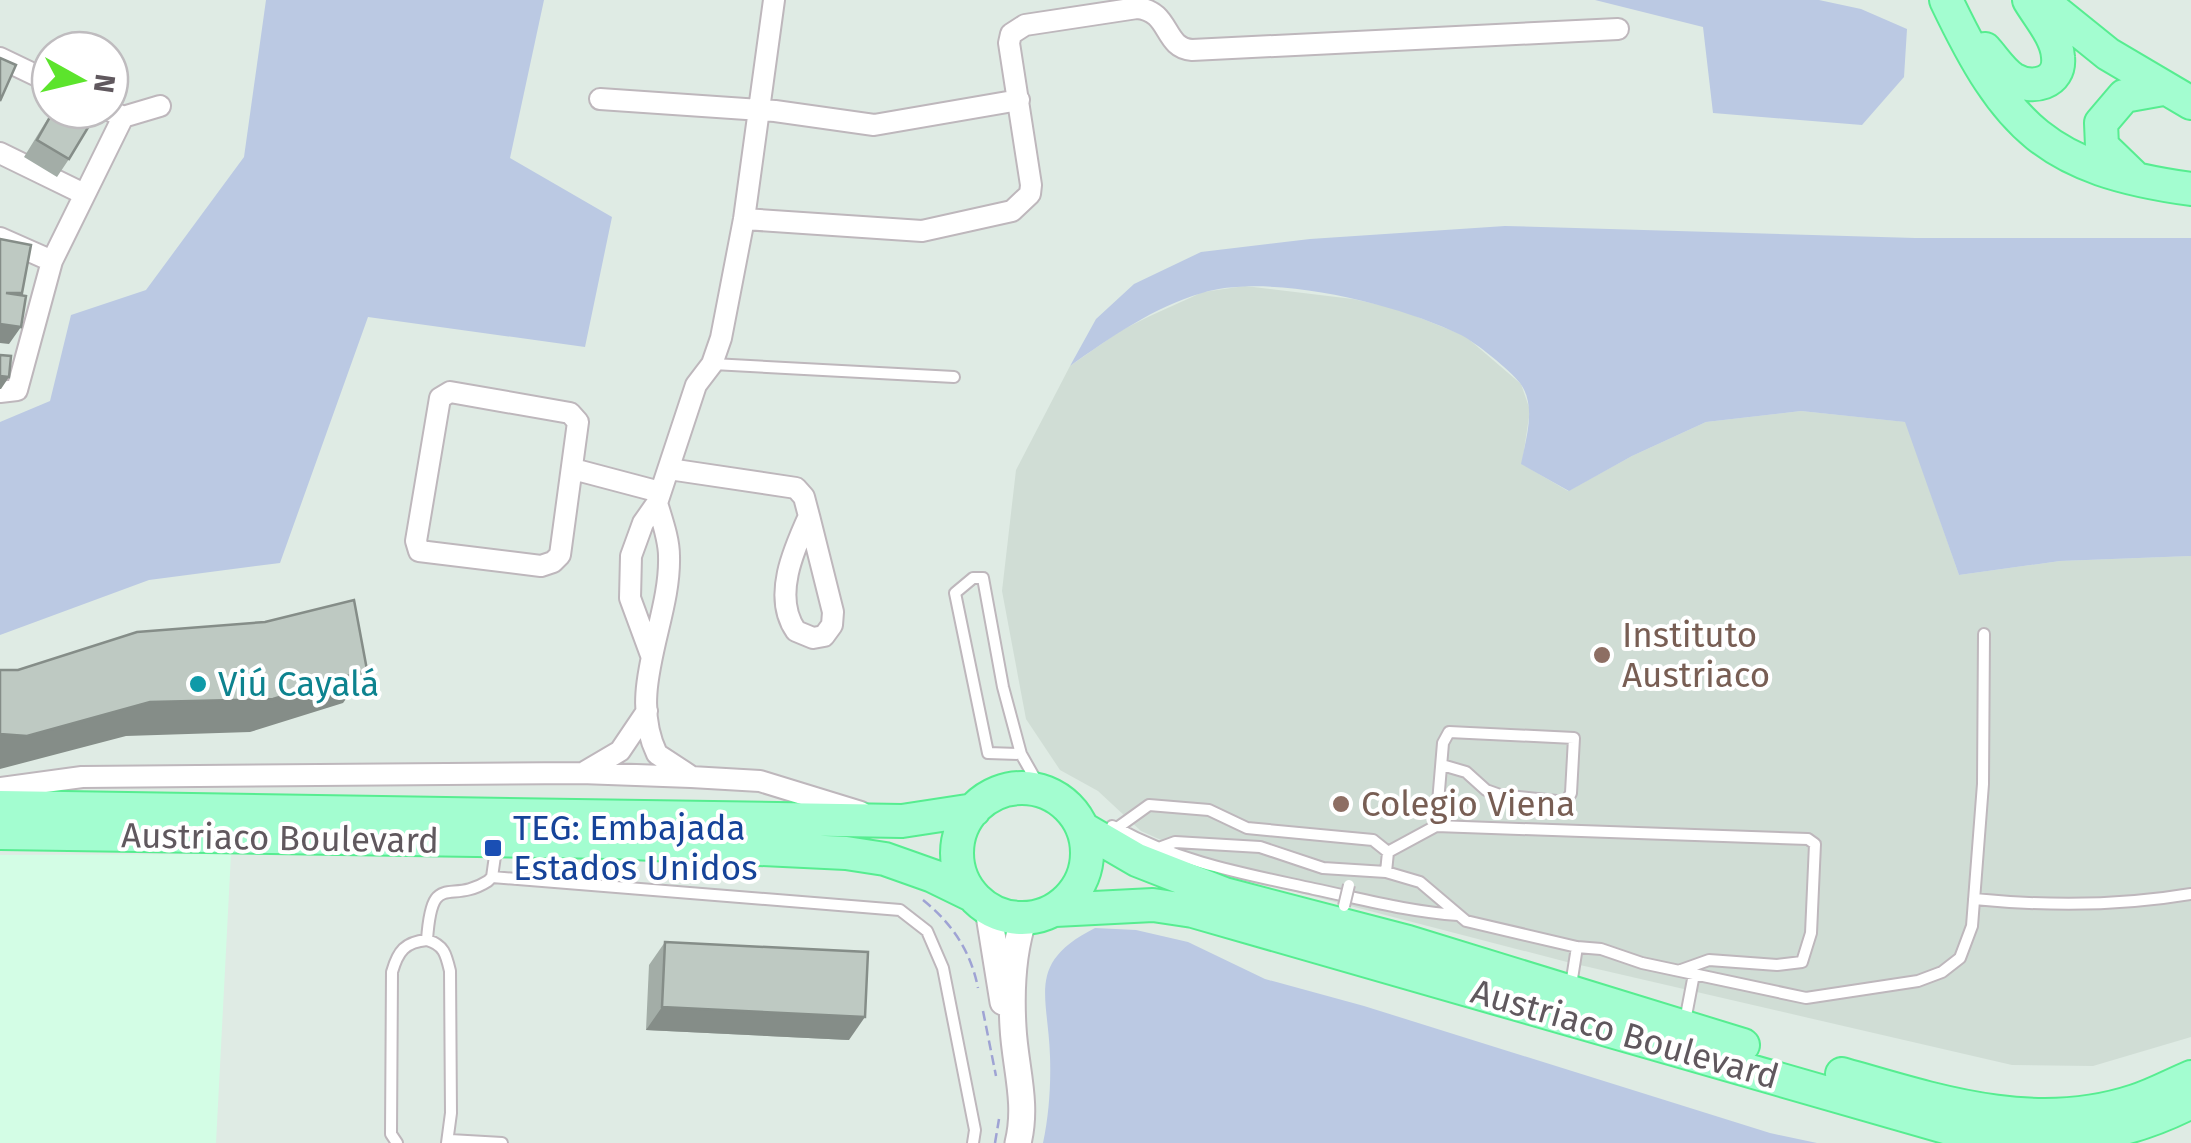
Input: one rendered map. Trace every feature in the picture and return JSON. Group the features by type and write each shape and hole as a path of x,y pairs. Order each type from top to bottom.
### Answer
{"main road":[{"path":"1947,2 2010,78 2040,85 2055,74 2058,57 2053,40 2029,0"},
{"path":"2041,0 2108,54 2177,96"},
{"path":"1947,2 1972,54 1998,95 2024,125 2052,147 2118,176 2191,189"},
{"path":"2139,180 2106,152 2099,136 2101,123 2124,96 2177,96"},
{"path":"1008,790 1042,791 1059,800 1079,823 1087,848 1085,869 1071,896 1039,914 1003,916 980,902 961,875 958,852 962,830 974,810 988,798 1008,790"},
{"name":"Austriaco Boulevard","path":"0,808 902,822 974,810"},
{"name":"Austriaco Boulevard","path":"1079,823 1137,860 1224,894 1408,942 1935,1100 2018,1116 2052,1117 2135,1101 2191,1077"},
{"name":"Austriaco Boulevard","path":"0,833 592,842 846,854 885,859 933,876 980,902"},
{"name":"Austriaco Boulevard","path":"1039,914 1153,905 1193,911 1973,1135 2032,1142 2092,1138 2128,1130 2191,1102"}],"street":[{"path":"651,655 630,598 628,574 636,538 659,498 696,385 712,364 721,338 744,219 774,0"},
{"path":"744,219 922,231 1012,211 1030,194 1031,184 1010,43 1018,28 1137,8 1158,13 1182,49 1618,29"},
{"path":"0,58 30,72"},
{"path":"600,99 760,110 874,125 1019,100"},
{"path":"130,111 160,106"},
{"path":"0,392 17,390 52,261 109,130"},
{"path":"0,153 84,194"},
{"path":"0,238 52,261"},
{"path":"444,393 570,413 579,429 573,469 560,555 553,562 541,566 419,551 416,540 444,393"},
{"path":"573,469 659,498"},
{"path":"669,469 796,488 804,498 809,516 833,612 832,624 824,636 813,638 796,631 786,608 788,573 809,516"},
{"path":"659,498 669,554 651,655 647,711 657,754 691,776"},
{"path":"581,772 620,751 647,711"},
{"path":"0,788 82,777 581,772 691,776 760,781 902,822"},
{"path":"980,902 1001,996 1013,1025"},
{"path":"1018,1143 1024,1110 1013,1025 1016,961 1039,914"}],"lane":[{"path":"712,364 954,377"},
{"path":"1021,754 988,753 954,593 973,578 983,578 1002,687 1021,754 1042,791"},
{"path":"1156,849 1176,842 1260,846 1323,868 1386,872 1420,882 1466,921 1578,947 1601,948 1680,971 1806,998 1918,981 1942,972 1960,958 1972,926 1983,784 1984,634"},
{"path":"1436,826 1443,743 1449,732 1574,738 1571,794 1566,802 1500,795 1486,790 1466,772 1442,765"},
{"path":"1117,828 1149,806 1210,810 1247,828 1373,840 1388,852"},
{"path":"1079,823 1117,828 1156,849 1200,863 1407,910 1458,915"},
{"path":"1388,852 1436,826 1808,839 1815,844 1811,933 1802,962 1776,965 1709,960 1680,971"},
{"path":"1386,872 1388,852"},
{"path":"427,940 429,912 436,897 480,886 492,876 495,856"},
{"path":"1357,868 1344,906 1350,916 1385,926 1408,942"},
{"path":"492,876 900,910 927,932 943,968 975,1130 974,1143"},
{"path":"1974,899 2020,904 2191,894"},
{"path":"397,1143 391,1134 392,972 404,947 412,941 427,940 439,944 446,953 450,971 448,1141 502,1143"},
{"path":"1570,992 1578,947"},
{"path":"1684,1027 1694,974"}],"path":[{"path":"920,898 957,935 969,956 978,990"},
{"path":"982,1008 996,1078"},
{"path":"995,1143 1000,1110"}],"shaded area":[{"path":"266,0 544,0 510,158 612,217 585,347 368,317 280,563 149,580 0,635 0,422 50,401 71,315 146,290 244,157"},
{"path":"1595,0 1819,0 1861,9 1907,29 1904,77 1862,125 1713,113 1703,27"},
{"path":"1505,226 1915,238 2191,238 2191,556 2060,561 1959,575 1905,422 1801,411 1706,422 1569,491 1521,464 1529,422 1528,402 1520,383 1501,364 1467,339 1435,323 1333,294 1262,286 1202,293 1150,315 1070,366 1096,319 1134,284 1201,252 1310,239"},
{"name":"Instituto Austriaco","path":"1245,286 1353,299 1398,309 1465,336 1521,384 1530,410 1522,464 1568,491 1706,422 1801,411 1906,422 1959,575 2060,561 2191,556 2191,1037 2093,1066 2012,1065 1567,962 1293,891 1222,867 1141,831 1098,791 1060,770 1026,719 1002,591 1016,470 1070,366 1120,331 1150,316 1203,292"},
{"path":"231,854 216,1143 0,1143 0,855"},
{"path":"1095,928 1136,930 1188,942 1265,979 1364,1006 1770,1133 1817,1143 1043,1143 1050,1078 1046,982 1059,954"}],"building":[{"path":"0,58 16,65 0,101"},
{"path":"43,130 87,130 69,159 37,140"},
{"path":"0,239 31,245 22,293 6,293 26,296 21,327 0,324"},
{"path":"0,355 11,356 9,377 0,376"},
{"path":"354,600 367,670 273,699 150,702 27,736 0,734 0,670 18,670 137,632 265,622"},
{"path":"665,942 868,952 865,1017 662,1007"}],"place":[{"name":"Instituto Austriaco","path":"1602,655"},
{"name":"Viú Cayalá","path":"198,684"},
{"name":"Colegio Viena","path":"1341,804"},
{"name":"TEG: Embajada Estados Unidos","path":"493,848"}]}
